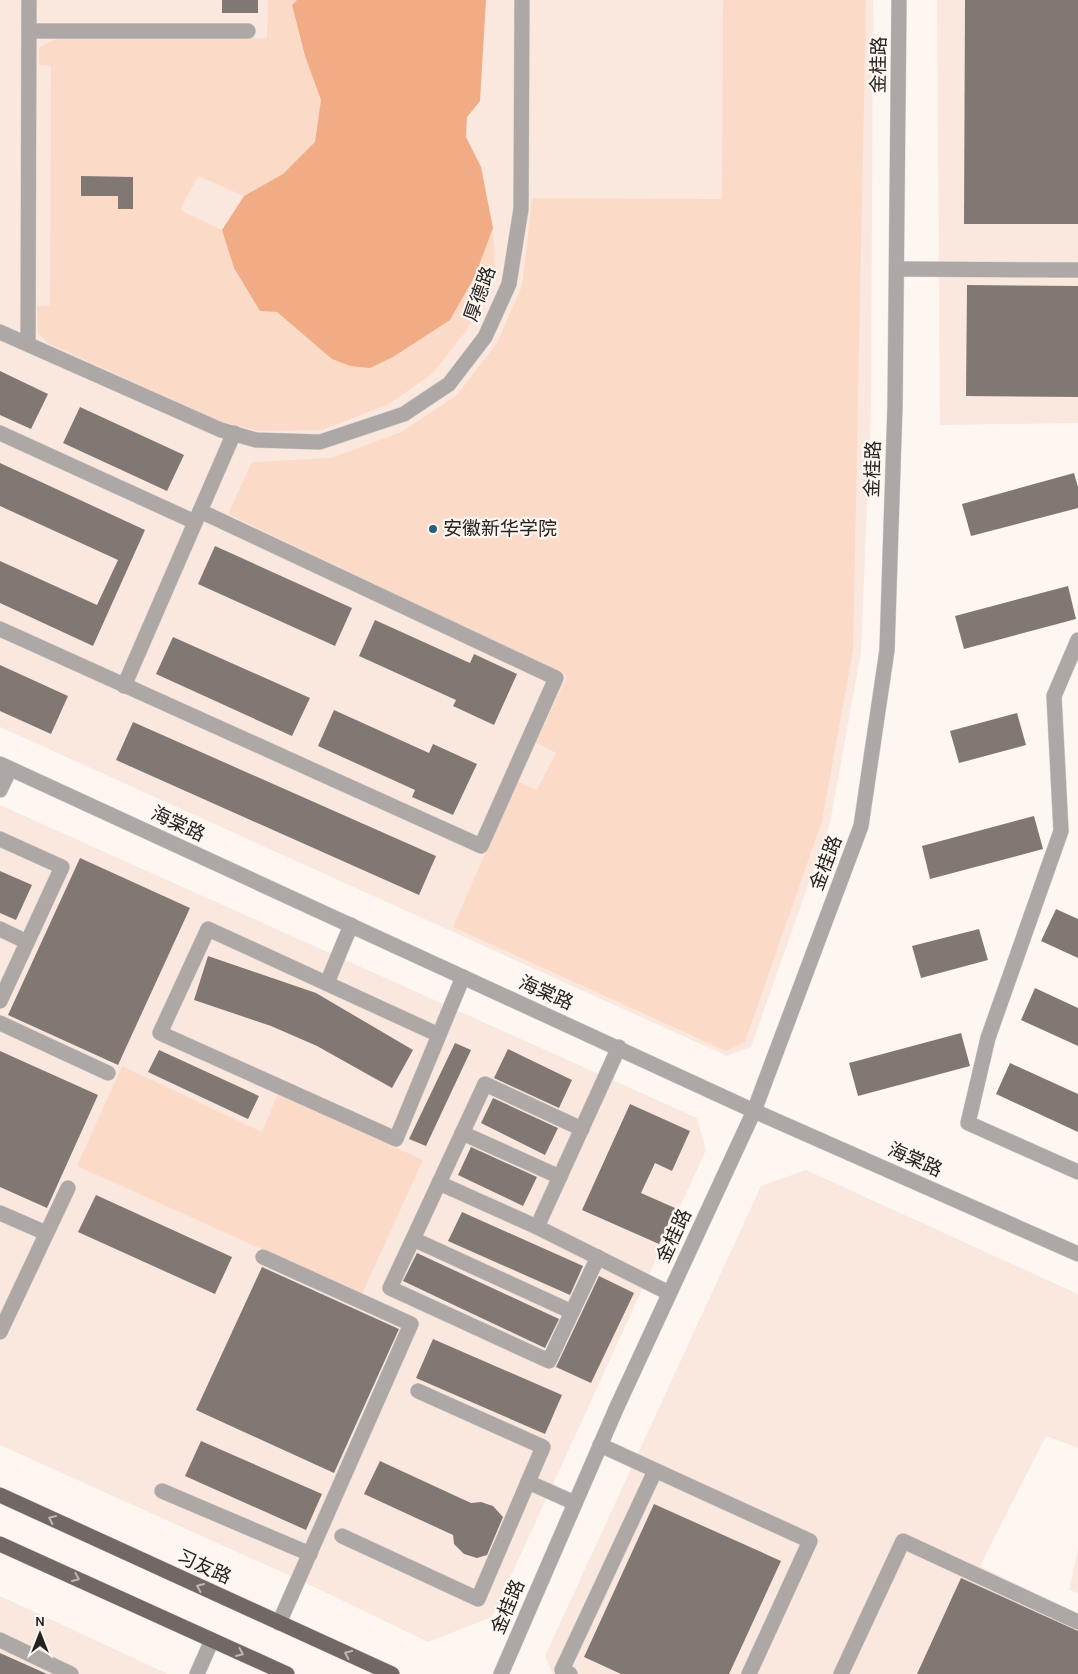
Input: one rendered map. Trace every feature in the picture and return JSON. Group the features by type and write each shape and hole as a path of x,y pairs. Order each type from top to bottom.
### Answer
{"main road":[{"name":"习友路","path":"0,1495 392,1674"},
{"path":"0,1544 287,1674"}],"street":[{"path":"28,344 29,0"},
{"name":"厚德路","path":"0,332 221,430 256,440 320,442 404,414 449,384 485,337 509,284 522,209 522,0"},
{"name":"金桂路","path":"501,1674 600,1445 754,1111 861,826 887,650 895,406 899,0"},
{"path":"29,31 248,31"},
{"path":"897,269 1078,270"},
{"path":"0,433 197,517 556,678 481,846 0,629"},
{"path":"124,686 234,434"},
{"path":"1078,640 1054,696 1061,831 988,1038 968,1123 1078,1172"},
{"path":"0,790 5,767"},
{"name":"海棠路","path":"5,767 619,1047 754,1111 1077,1251"},
{"path":"0,839 62,867 0,1001"},
{"path":"326,983 351,925"},
{"path":"0,929 27,942"},
{"path":"438,1035 208,929 160,1033 396,1139 462,977"},
{"path":"0,1023 108,1073"},
{"path":"537,1227 619,1047"},
{"path":"582,1129 485,1084 390,1288 549,1361 598,1257"},
{"path":"462,1133 560,1177"},
{"path":"439,1183 537,1227 669,1293"},
{"path":"0,1332 68,1188"},
{"path":"0,1213 46,1234"},
{"path":"413,1238 572,1312"},
{"path":"263,1257 411,1324 280,1623"},
{"path":"342,1536 478,1599 543,1447 418,1391"},
{"path":"600,1445 810,1542 749,1674"},
{"path":"570,1674 562,1670 655,1471"},
{"path":"528,1482 575,1502"},
{"path":"162,1491 310,1554"},
{"path":"842,1674 903,1541 1078,1622"},
{"path":"0,1640 71,1674"},
{"path":"197,1674 212,1640"}],"shaded area":[{"name":"安徽新华学院","path":"0,0 873,0 871,407 861,652 830,823 751,1047 727,1056 0,727"},
{"path":"268,0 297,0 292,6 305,56 321,100 315,142 283,174 244,196 198,176 180,210 222,230 234,268 260,311 277,312 332,359 475,276 493,228 495,267 467,330 433,373 389,404 322,430 260,431 221,422 48,343 38,333 37,306 50,306 51,66 39,65 39,47 56,39 267,38"},
{"path":"297,0 486,0 480,101 467,117 466,137 481,167 493,228 475,276 450,320 393,357 370,368 350,366 332,359 277,312 260,311 234,268 222,230 244,196 283,174 315,142 321,100 305,56 292,5"},
{"path":"723,0 866,0 853,650 822,821 745,1042 726,1051 453,927 517,781 537,790 556,753 536,742 567,676 228,514 252,462 331,458 401,432 457,395 497,343 522,286 532,198 722,199"},
{"path":"937,0 1078,0 1078,423 940,425"},
{"path":"0,805 697,1118 706,1150 492,1617 428,1642 306,1583 0,1445"},
{"path":"122,1066 262,1132 278,1094 423,1160 362,1294 77,1166"},
{"path":"806,1170 1078,1294 1078,1448 1046,1436 980,1566 1078,1614 1078,1674 553,1674 545,1656 761,1186"},
{"path":"1078,1550 1078,1593 1069,1590"},
{"path":"0,1596 168,1674 0,1674"}],"building":[{"path":"222,0 258,0 258,13 222,13"},
{"path":"965,0 1078,0 1078,224 964,224"},
{"path":"81,176 133,177 133,209 118,209 118,196 81,196"},
{"path":"967,285 1078,286 1078,397 966,396"},
{"path":"0,371 48,394 31,429 0,415"},
{"path":"80,407 184,455 167,491 63,443"},
{"path":"0,463 145,530 93,646 0,603 0,561 97,605 118,560 0,506"},
{"path":"1074,473 1078,487 1078,508 971,536 962,504"},
{"path":"215,546 352,608 335,646 198,584"},
{"path":"1068,586 1076,619 964,649 955,616"},
{"path":"375,620 470,663 474,654 517,674 494,725 453,706 456,700 359,656"},
{"path":"173,637 310,698 292,736 156,674"},
{"path":"0,665 68,696 51,734 0,711"},
{"path":"334,710 429,753 433,744 477,764 453,815 412,797 415,790 318,746"},
{"path":"1017,713 1026,745 959,763 950,731"},
{"path":"133,722 436,856 419,895 116,760"},
{"path":"1034,816 1043,849 930,879 922,846"},
{"path":"80,858 190,908 118,1065 8,1015"},
{"path":"0,871 32,885 16,920 0,913"},
{"path":"1056,909 1078,919 1078,958 1041,941"},
{"path":"979,929 988,960 921,978 912,946"},
{"path":"208,956 316,993 413,1050 392,1088 317,1046 271,1026 194,1000"},
{"path":"1035,988 1078,1008 1078,1046 1021,1020"},
{"path":"961,1033 970,1066 858,1096 849,1063"},
{"path":"455,1043 471,1050 426,1146 409,1139"},
{"path":"508,1049 572,1080 559,1108 494,1078"},
{"path":"159,1050 259,1096 248,1119 148,1072"},
{"path":"0,1051 98,1095 47,1208 0,1187"},
{"path":"1010,1063 1078,1094 1078,1132 996,1094"},
{"path":"493,1098 558,1128 545,1155 481,1123"},
{"path":"630,1104 690,1131 672,1171 655,1163 641,1193 675,1208 659,1244 582,1210"},
{"path":"471,1147 537,1177 523,1206 458,1175"},
{"path":"96,1195 232,1257 215,1294 78,1232"},
{"path":"462,1212 583,1266 570,1295 448,1241"},
{"path":"417,1253 559,1319 545,1348 403,1281"},
{"path":"262,1267 399,1329 334,1473 196,1410"},
{"path":"599,1276 634,1293 591,1383 556,1367"},
{"path":"433,1339 562,1395 545,1434 416,1378"},
{"path":"201,1441 322,1494 306,1530 185,1476"},
{"path":"380,1461 471,1503 481,1502 493,1506 503,1517 487,1555 477,1558 464,1554 454,1544 453,1535 364,1494"},
{"path":"654,1504 781,1561 729,1674 621,1674 584,1657"},
{"path":"961,1578 1078,1631 1078,1674 917,1674"},
{"path":"0,1653 47,1674 0,1674"}],"place":[{"name":"安徽新华学院","path":"433,529"}]}
